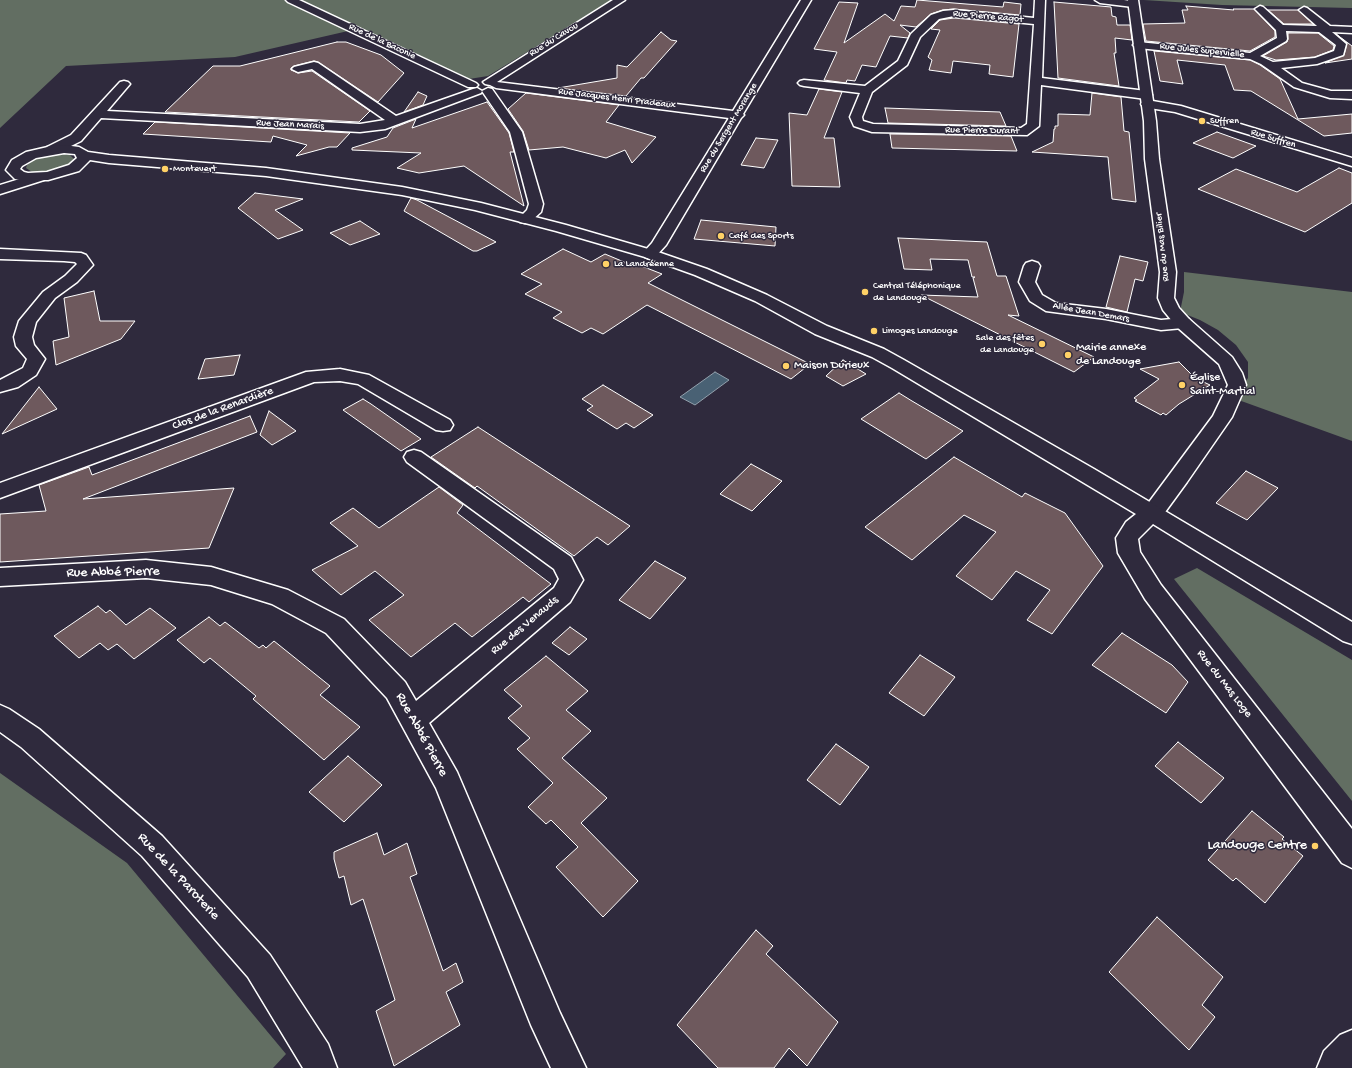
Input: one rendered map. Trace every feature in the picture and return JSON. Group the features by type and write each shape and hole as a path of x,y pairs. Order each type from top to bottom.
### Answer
{"street":[{"name":"Rue de la Baconie","path":"291,0 484,87"},
{"name":"Rue du Cavou","path":"484,87 620,0"},
{"name":"Rue du Sergent Morange","path":"650,254 658,245 806,0"},
{"path":"1040,0 1036,82 1146,100"},
{"path":"1100,0 1133,2"},
{"name":"Rue du Mas Bilier","path":"1133,2 1150,121 1152,159 1168,272 1166,298 1171,310 1183,323 1226,361 1233,373 1237,385 1222,417 1180,477 1152,513"},
{"path":"1252,56 1282,39 1281,29 1260,9"},
{"path":"1271,66 1317,61 1339,53 1342,44 1304,10"},
{"name":"Rue Pierre Ragot","path":"867,90 903,63 915,36 935,17 943,14 954,13 1039,21"},
{"path":"1281,29 1352,30"},
{"name":"Rue Jules Supervielle","path":"1138,45 1252,56 1271,66 1298,85 1330,94 1352,95"},
{"path":"298,69 314,65 394,120"},
{"name":"Rue Pierre Durant","path":"867,90 856,117 858,123 872,128 1023,132 1033,126 1036,82"},
{"path":"804,83 867,90"},
{"path":"78,148 98,114 124,84"},
{"name":"Rue Jacques Henri Pradeaux","path":"484,87 738,114"},
{"name":"Rue Jean Marais","path":"98,114 360,128 380,126 484,87"},
{"path":"484,87 516,132 536,204 534,212 525,219"},
{"name":"Rue Suffren","path":"1146,100 1352,162"},
{"path":"74,168 84,159 78,148"},
{"path":"0,182 9,165 17,163 31,155 52,150 78,148 147,163"},
{"path":"0,190 38,177 58,174 74,168 104,163 147,163 266,172 402,191 476,206 561,228 650,254 735,286 821,330 878,353 1152,513 1352,634"},
{"path":"9,165 20,176 38,177"},
{"path":"0,254 64,256 81,258 86,264 71,279 49,295 28,321 23,337 25,346 36,359 30,371 12,383 0,386"},
{"name":"Allée Jean Demars","path":"1032,266 1027,282 1036,298 1052,307 1106,314 1161,325 1183,323"},
{"name":"Clos de la Renardière","path":"0,491 312,376 340,375 363,379 443,424"},
{"name":"Rue des Venauds","path":"413,720 562,595 571,580 563,563 414,457"},
{"name":"Rue du Mas Loge","path":"1152,513 1134,528 1127,538 1129,553 1153,592 1352,853"},
{"name":"Rue Abbé Pierre","path":"0,577 146,569 211,576 280,597 335,626 396,690 446,781 567,1067"},
{"name":"Rue de la Paroterie","path":"0,717 30,738 152,846 259,966 316,1056 320,1068"},
{"path":"1334,1068 1336,1063 1352,1047"}],"green space":[{"path":"0,0 612,0 488,76 469,79 361,28 235,57 66,66 0,128"},
{"path":"1144,0 1352,0 1352,8 1222,5"},
{"path":"58,153 70,155 74,159 68,165 46,172 32,172 26,168 27,165 36,158"},
{"path":"1184,272 1352,292 1352,441 1233,398 1248,378 1248,362 1236,345 1218,330 1200,320 1180,312 1184,292"},
{"path":"1197,568 1352,660 1352,801 1174,579"},
{"path":"0,773 127,863 286,1054 273,1068 0,1068"}],"water":[{"path":"715,372 729,380 695,405 680,397"}],"building":[{"path":"917,0 1003,7 1004,2 1021,4 1020,15 954,9 943,10 931,14 916,27 900,25 910,33 908,38 890,36 876,67 862,65 855,81 847,80 846,83 824,80 837,52 814,49 839,2 858,3 844,43 885,14 894,21 901,6 915,7"},
{"path":"1054,2 1111,7 1112,16 1116,17 1117,25 1130,25 1132,40 1115,38 1116,53 1114,53 1119,86 1058,78"},
{"path":"1186,6 1234,10 1233,9 1254,9 1275,31 1275,37 1250,51 1146,41 1143,24 1185,23 1182,10 1188,10"},
{"path":"1268,10 1298,10 1313,24 1284,24"},
{"path":"954,18 1019,24 1013,77 989,74 990,65 953,61 951,73 929,70 932,60 928,57 940,30 931,29 940,20"},
{"path":"661,32 671,40 677,41 644,78 641,78 626,96 558,88 617,78 617,65 627,67"},
{"path":"1288,33 1318,33 1334,46 1333,50 1315,57 1276,60 1263,56 1287,42"},
{"path":"1336,34 1352,46 1352,59 1325,63 1344,55 1347,43"},
{"path":"337,42 346,42 381,55 404,73 378,102 318,62 314,61 291,68 291,70 298,73 312,71 370,111 359,122 165,112 213,66 240,66"},
{"path":"1154,51 1250,60 1280,79 1298,119 1352,114 1352,133 1324,136 1251,91 1234,90 1225,65 1177,60 1183,84 1160,81"},
{"path":"819,89 842,92 824,138 834,138 840,187 792,186 789,113 807,115"},
{"path":"418,92 427,96 423,105 404,112"},
{"path":"526,93 619,105 606,122 656,137 632,163 625,150 606,158 563,147 529,150 523,131 508,109"},
{"path":"1092,93 1121,97 1124,131 1129,132 1136,202 1112,199 1108,157 1032,152 1053,142 1054,129 1055,126 1058,126 1058,114 1090,115"},
{"path":"487,102 509,133 514,152 510,152 524,206 464,166 419,173 397,168 421,153 352,150 352,148 387,137 393,128 416,119 412,128"},
{"path":"885,108 1000,112 1006,126 888,123"},
{"path":"155,122 350,133 337,147 329,147 296,156 307,145 273,136 271,142 143,134"},
{"path":"1217,132 1256,146 1233,158 1193,143"},
{"path":"890,134 1011,136 1017,151 892,148"},
{"path":"756,138 778,140 764,168 741,165"},
{"path":"1339,168 1352,173 1352,203 1305,232 1198,189 1236,169 1297,192"},
{"path":"255,193 303,199 275,210 303,230 278,239 238,208"},
{"path":"411,198 496,242 477,251 473,251 404,211"},
{"path":"701,220 776,227 775,246 694,239"},
{"path":"360,221 380,234 350,245 330,233"},
{"path":"898,238 987,242 997,276 1006,276 1019,316 1008,315 1094,357 1074,372 921,295 978,297 973,278 975,277 972,277 968,260 930,259 932,270 904,269"},
{"path":"563,249 591,262 605,254 636,267 639,265 662,274 648,283 810,364 791,379 647,305 603,334 591,328 582,333 553,318 562,312 525,294 542,284 521,274"},
{"path":"1120,256 1148,262 1143,281 1135,279 1127,312 1106,307"},
{"path":"94,291 100,321 135,321 121,339 56,365 53,341 69,337 64,298"},
{"path":"240,355 234,375 198,379 205,359"},
{"path":"843,360 866,374 843,386 826,376"},
{"name":"Église Saint-Martial","path":"1179,362 1195,378 1210,385 1179,404 1166,415 1163,413 1161,415 1135,401 1137,400 1134,398 1159,379 1140,369"},
{"path":"603,385 653,415 634,428 626,423 617,429 587,410 593,406 582,399"},
{"path":"39,387 57,409 2,434"},
{"path":"899,393 963,431 926,459 861,419"},
{"path":"363,399 421,439 401,451 343,410"},
{"path":"269,411 296,431 272,445 260,435"},
{"path":"250,416 257,432 83,499 234,488 209,548 0,562 0,514 46,511 39,485 89,467 92,475"},
{"path":"478,427 630,526 608,545 597,537 574,556 477,486 475,488 431,457"},
{"path":"954,457 1022,497 1025,493 1065,513 1103,566 1052,634 1027,620 1050,590 1016,571 992,600 956,576 996,532 964,515 912,560 865,527"},
{"path":"751,464 782,481 752,511 720,494"},
{"path":"1246,471 1278,488 1247,520 1216,503"},
{"path":"439,487 463,505 457,513 551,584 529,602 523,597 472,637 455,623 411,657 369,620 404,595 375,571 341,595 312,570 358,546 330,523 353,508 379,528"},
{"path":"655,561 686,578 650,619 619,600"},
{"path":"98,606 106,613 110,610 126,625 150,608 176,628 134,659 117,644 108,650 100,643 79,658 54,636"},
{"path":"209,617 220,626 225,622 259,648 263,645 266,648 274,641 330,686 320,695 360,727 324,760 253,699 256,696 210,658 204,663 177,640"},
{"path":"570,627 587,639 569,655 552,643"},
{"path":"1122,633 1172,665 1188,682 1166,713 1092,665"},
{"path":"920,655 955,677 924,716 889,693"},
{"path":"546,656 588,691 566,710 591,731 562,758 607,798 581,823 638,881 603,917 556,867 578,847 551,820 546,824 528,807 553,783 517,749 530,738 508,718 522,706 504,690"},
{"path":"1178,742 1224,778 1201,803 1155,766"},
{"path":"836,744 869,767 840,805 807,780"},
{"path":"348,756 382,785 344,822 309,792"},
{"path":"1252,811 1284,837 1282,839 1303,856 1265,903 1236,878 1233,881 1208,860"},
{"path":"377,833 384,855 407,843 417,874 410,877 443,971 456,963 463,982 446,992 460,1025 394,1066 376,1011 395,1000 363,899 351,905 344,876 339,878 334,859 334,852"},
{"path":"1157,917 1223,977 1202,1005 1215,1017 1189,1050 1109,972"},
{"path":"756,930 773,946 766,954 838,1022 807,1066 789,1048 774,1068 718,1068 677,1025"}],"place":[{"name":"Suffren","path":"1202,121"},
{"name":"Montevert","path":"165,169"},
{"name":"Café des Sports","path":"721,236"},
{"name":"La Landréenne","path":"606,264"},
{"name":"Central Téléphonique de Landouge","path":"865,292"},
{"name":"Limoges Landouge","path":"874,331"},
{"name":"Sale des fêtes de Landouge","path":"1042,344"},
{"name":"Mairie annexe de Landouge","path":"1068,355"},
{"name":"Maison Durieux","path":"786,366"},
{"name":"Église Saint-Martial","path":"1182,385"},
{"name":"Landouge Centre","path":"1315,846"}]}
